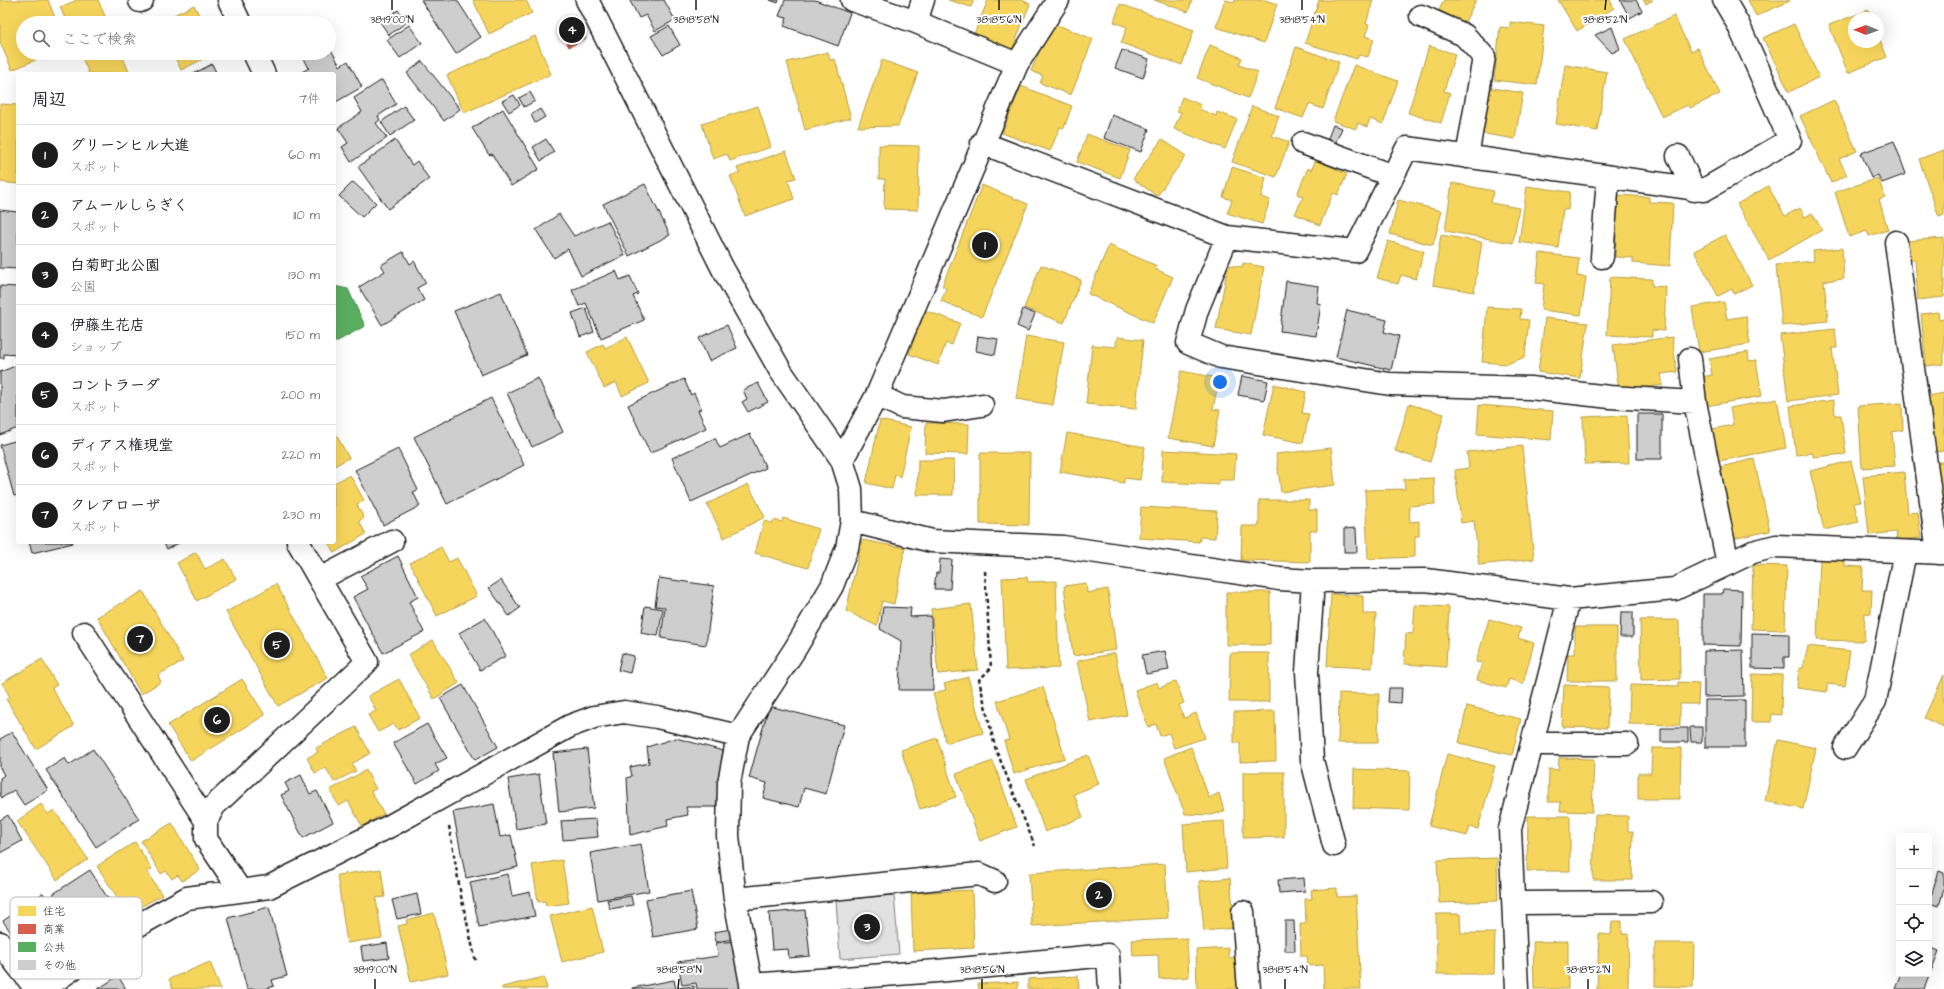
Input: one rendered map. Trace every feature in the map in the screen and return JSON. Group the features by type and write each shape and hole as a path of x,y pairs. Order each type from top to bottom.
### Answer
{"street":[{"path":"229,0 237,16"},
{"path":"587,0 723,269 780,370 842,460 851,489 852,521 847,548 832,586 795,649 738,736 729,783 728,836 735,899 752,987 938,980 1108,955 1110,989"},
{"path":"852,0 916,22 1017,64"},
{"path":"916,22 923,0"},
{"path":"842,460 877,395 982,143 1017,64 1058,0"},
{"path":"982,143 1227,237 1355,251 1407,148 1608,178 1694,190 1704,190 1790,140 1738,24 1724,0"},
{"path":"1421,16 1464,35 1484,57 1467,157"},
{"path":"257,60 263,72"},
{"path":"1303,143 1393,176"},
{"path":"1678,156 1694,190"},
{"path":"1602,258 1608,178"},
{"path":"1227,237 1197,310 1188,343 1221,357 1390,384 1530,388 1610,397 1695,402"},
{"path":"852,521 932,541 983,545 1063,547 1279,579 1313,581 1426,580 1569,599 1675,589 1753,552 1776,546 1941,553 1896,242"},
{"path":"1690,359 1695,402 1728,564"},
{"path":"877,395 902,406 943,411 982,405"},
{"path":"320,579 392,541"},
{"path":"240,890 206,839 206,821 214,806 367,662 299,544"},
{"path":"1845,748 1875,701 1905,552"},
{"path":"1313,581 1307,672 1312,760 1334,845"},
{"path":"1517,989 1510,829 1569,599"},
{"path":"84,633 206,821"},
{"path":"142,924 187,898 269,887 390,826 542,740 570,726 594,717 624,712 656,717 738,736"},
{"path":"1532,744 1627,744"},
{"path":"735,899 848,886 979,874 995,881"},
{"path":"1514,903 1651,902"},
{"path":"1243,912 1248,989"},
{"path":"0,943 10,956"},
{"path":"28,979 36,989"},
{"path":"43,989 58,979"}],"path":[{"path":"983,545 992,668 979,680 995,747 1035,846"},
{"path":"444,796 461,896 476,962"}],"shaded area":[{"path":"894,895 899,954 840,959 836,900"}],"building: 住宅":[{"path":"0,0 48,0 54,16 16,16 16,60 36,60 12,70 0,42"},
{"path":"77,0 98,0 105,16 64,16 60,7"},
{"path":"473,0 526,0 532,13 489,34"},
{"path":"948,0 974,0 971,7"},
{"path":"988,0 1022,0 1030,4 1012,50 974,34"},
{"path":"1154,0 1192,0 1188,12"},
{"path":"1225,0 1235,2 1235,0 1265,0 1277,4 1264,43 1216,27"},
{"path":"1319,0 1373,0 1366,24 1369,25 1365,36 1374,39 1368,57 1359,55 1357,59 1305,43"},
{"path":"1444,0 1476,0 1464,24 1439,10"},
{"path":"1558,0 1610,0 1614,8 1577,31"},
{"path":"1643,0 1653,0 1646,4"},
{"path":"1748,0 1789,0 1790,1 1756,16"},
{"path":"1120,4 1194,30 1182,65 1121,43 1127,27 1114,22"},
{"path":"194,5 200,16 172,16"},
{"path":"1674,16 1691,51 1698,48 1720,94 1690,108 1688,105 1662,117 1625,39"},
{"path":"1848,18 1848,48 1883,48 1887,57 1848,73 1829,25"},
{"path":"1510,22 1544,26 1537,85 1494,80 1500,27 1510,28"},
{"path":"1055,24 1093,39 1071,95 1040,83 1043,76 1031,71 1046,35 1049,37"},
{"path":"1794,24 1819,77 1789,92 1763,38"},
{"path":"535,36 551,74 464,113 447,75"},
{"path":"1210,45 1242,58 1239,65 1258,72 1248,98 1197,78"},
{"path":"1429,46 1455,54 1444,91 1450,93 1441,123 1408,113"},
{"path":"1296,47 1339,62 1323,109 1309,104 1303,118 1275,108"},
{"path":"828,52 830,60 835,59 851,118 805,130 787,62"},
{"path":"83,60 124,60 129,72 88,72"},
{"path":"176,60 201,60 181,70"},
{"path":"882,60 918,73 898,126 858,127"},
{"path":"1354,65 1398,81 1383,124 1370,119 1367,127 1358,123 1356,129 1333,121"},
{"path":"1565,65 1607,72 1597,131 1556,124"},
{"path":"1021,86 1072,106 1064,128 1060,127 1050,151 1002,133"},
{"path":"1486,87 1523,93 1515,139 1479,133"},
{"path":"1182,97 1201,105 1199,109 1216,116 1217,112 1237,119 1225,149 1174,129 1181,112 1177,111"},
{"path":"1834,100 1857,151 1839,159 1847,175 1831,183 1800,116"},
{"path":"0,104 16,105 16,184 0,182"},
{"path":"758,106 771,147 730,161 727,154 713,159 702,124"},
{"path":"1252,106 1279,116 1272,136 1289,142 1276,177 1232,162"},
{"path":"1087,134 1130,150 1120,178 1077,162"},
{"path":"1162,139 1186,156 1157,196 1133,179"},
{"path":"879,145 919,146 918,210 884,209 885,179 879,179"},
{"path":"1944,150 1944,215 1939,217 1919,159"},
{"path":"786,151 796,178 788,180 794,199 745,216 730,176 739,173 737,168"},
{"path":"1316,160 1347,174 1338,195 1333,193 1320,225 1295,214 1303,197 1297,194 1308,168 1311,170"},
{"path":"1232,167 1266,178 1261,197 1270,200 1262,224 1227,213 1232,200 1223,197"},
{"path":"1878,178 1885,197 1879,199 1888,230 1869,236 1867,231 1849,237 1835,192"},
{"path":"1452,183 1494,191 1491,203 1519,208 1513,243 1445,231"},
{"path":"982,185 1028,204 982,317 941,301 946,288 942,286"},
{"path":"1527,186 1570,192 1568,210 1563,209 1558,248 1519,242"},
{"path":"1768,186 1785,216 1800,208 1805,217 1812,213 1822,230 1769,260 1737,204"},
{"path":"1618,195 1649,197 1649,202 1673,203 1670,266 1633,263 1633,258 1615,257"},
{"path":"1398,200 1442,211 1433,245 1390,234"},
{"path":"1441,235 1482,242 1474,292 1433,285"},
{"path":"1725,235 1752,285 1734,294 1732,289 1718,296 1694,251"},
{"path":"1944,238 1944,297 1918,300 1915,260 1908,261 1906,241"},
{"path":"1388,241 1424,251 1416,279 1401,275 1398,284 1377,278"},
{"path":"1109,245 1157,266 1155,269 1173,277 1153,323 1088,294"},
{"path":"1842,248 1844,279 1824,281 1828,321 1782,326 1776,265 1814,261 1813,251"},
{"path":"1540,253 1579,258 1577,276 1586,277 1581,315 1541,310 1544,284 1536,283"},
{"path":"1243,263 1264,267 1251,335 1216,329 1228,265 1242,267"},
{"path":"1041,265 1081,280 1064,323 1024,308"},
{"path":"1610,277 1652,279 1652,286 1666,287 1664,331 1652,330 1652,337 1607,335"},
{"path":"1724,302 1727,319 1746,316 1750,344 1699,352 1692,307"},
{"path":"1487,307 1521,309 1520,319 1529,320 1525,357 1507,364 1482,362"},
{"path":"924,310 960,323 952,345 946,343 938,365 909,354"},
{"path":"1938,312 1939,319 1944,318 1944,364 1926,366 1921,314"},
{"path":"1545,318 1588,323 1580,378 1538,372"},
{"path":"1835,329 1837,348 1832,348 1838,395 1788,401 1780,335"},
{"path":"1026,336 1064,342 1053,405 1016,399"},
{"path":"627,337 649,383 622,396 616,382 604,388 587,352 603,344 605,348"},
{"path":"1117,337 1143,340 1136,409 1086,404 1092,345 1116,347"},
{"path":"1672,337 1677,372 1661,374 1663,385 1619,391 1613,345"},
{"path":"1748,352 1749,361 1756,360 1762,396 1706,406 1701,377 1712,375 1709,359"},
{"path":"1181,371 1219,378 1213,409 1220,410 1213,446 1168,438"},
{"path":"1274,384 1306,392 1302,413 1309,414 1303,443 1263,435"},
{"path":"1944,393 1944,451 1935,452 1927,396"},
{"path":"1777,399 1786,448 1714,462 1707,430 1733,425 1730,408"},
{"path":"1834,400 1835,415 1841,415 1846,454 1813,457 1813,453 1796,455 1790,406"},
{"path":"1902,403 1903,430 1892,432 1895,466 1862,468 1858,406"},
{"path":"1409,404 1444,414 1430,462 1395,451"},
{"path":"1479,405 1553,411 1551,440 1477,434"},
{"path":"1627,415 1629,463 1585,464 1583,417"},
{"path":"880,420 911,427 900,477 895,475 892,489 866,483"},
{"path":"926,423 969,424 968,454 925,453"},
{"path":"1067,433 1145,447 1140,480 1124,478 1124,483 1060,472"},
{"path":"336,435 349,458 336,465"},
{"path":"1522,446 1534,559 1479,565 1474,521 1461,523 1455,470 1469,468 1467,452"},
{"path":"1331,448 1335,485 1281,492 1276,454"},
{"path":"1163,450 1236,454 1234,480 1219,480 1219,485 1162,482"},
{"path":"980,453 1030,453 1029,525 980,524"},
{"path":"1754,459 1770,531 1732,539 1716,468"},
{"path":"918,460 954,460 953,495 917,495"},
{"path":"1851,461 1861,502 1854,503 1859,522 1824,530 1810,471"},
{"path":"1937,462 1944,462 1944,527"},
{"path":"1904,472 1908,513 1918,512 1921,538 1897,540 1896,532 1869,535 1863,476"},
{"path":"350,475 364,500 357,505 364,518 359,521 366,534 334,553 329,544 336,544 336,482"},
{"path":"1434,478 1435,504 1409,506 1410,522 1419,521 1419,536 1415,536 1415,557 1368,559 1365,490 1405,489 1404,479"},
{"path":"748,484 765,517 724,538 707,504"},
{"path":"1259,500 1309,500 1309,510 1317,510 1317,531 1310,531 1310,562 1241,560 1242,526 1259,526"},
{"path":"1141,507 1217,511 1215,538 1200,537 1199,542 1139,538"},
{"path":"783,518 819,529 808,568 755,553 764,521 772,523 774,520 782,522"},
{"path":"862,540 905,548 894,604 882,601 877,626 846,611"},
{"path":"441,547 449,562 457,558 477,596 437,616 410,563"},
{"path":"196,552 205,569 225,559 236,579 197,601 177,563"},
{"path":"1820,559 1845,560 1845,566 1863,567 1862,590 1872,590 1871,614 1865,613 1864,641 1817,640"},
{"path":"1753,565 1787,566 1785,630 1751,629"},
{"path":"1027,577 1028,582 1056,581 1059,668 1006,670 1002,578"},
{"path":"1086,583 1087,593 1108,589 1116,650 1073,656 1064,586"},
{"path":"276,584 328,678 278,706 226,612"},
{"path":"143,591 183,661 158,675 161,682 141,694 97,617"},
{"path":"1226,592 1270,592 1270,645 1226,645"},
{"path":"1331,594 1363,596 1363,614 1376,614 1372,668 1327,666"},
{"path":"971,604 978,670 938,674 931,609"},
{"path":"1415,605 1449,607 1446,667 1404,664 1406,633 1413,634"},
{"path":"1489,619 1521,628 1518,638 1534,643 1523,684 1509,679 1506,688 1477,680 1482,663 1476,662"},
{"path":"1640,620 1679,620 1680,679 1641,680"},
{"path":"1575,627 1617,627 1617,681 1567,681 1568,654 1575,654"},
{"path":"433,640 459,683 434,699 408,655"},
{"path":"1808,646 1850,651 1845,686 1827,684 1827,692 1797,688 1799,668 1803,668"},
{"path":"1115,653 1127,715 1090,722 1077,661"},
{"path":"1230,653 1269,653 1269,702 1229,702"},
{"path":"42,659 57,685 52,688 74,726 36,749 6,699 10,697 2,683"},
{"path":"1752,674 1782,675 1781,715 1772,714 1771,722 1751,722"},
{"path":"1944,675 1944,727 1924,718"},
{"path":"968,677 983,733 946,743 933,693 946,690 944,684"},
{"path":"242,679 265,715 191,761 168,725"},
{"path":"399,679 420,718 398,730 394,724 378,732 368,715 376,711 368,696"},
{"path":"1176,681 1184,703 1179,705 1184,718 1196,713 1205,738 1174,748 1169,733 1160,736 1156,724 1148,727 1135,690 1157,682 1159,688"},
{"path":"1678,682 1699,683 1698,704 1680,704 1680,725 1629,724 1630,685 1678,686"},
{"path":"1564,685 1609,687 1607,728 1562,727"},
{"path":"1043,687 1065,758 1014,774 1004,741 1009,740 997,701"},
{"path":"1339,693 1379,694 1378,743 1338,743"},
{"path":"1467,706 1521,719 1512,755 1459,743"},
{"path":"1275,711 1276,761 1240,762 1240,743 1234,743 1234,712"},
{"path":"356,727 370,753 352,764 356,771 334,782 326,768 315,773 307,758 318,752 316,748"},
{"path":"937,738 956,797 920,809 901,750"},
{"path":"1778,740 1816,748 1803,809 1765,801"},
{"path":"1191,747 1209,798 1219,793 1224,811 1211,815 1185,814 1164,758"},
{"path":"1652,748 1681,748 1680,799 1638,799 1638,773 1651,773"},
{"path":"1447,754 1495,766 1478,829 1470,827 1467,836 1429,826"},
{"path":"1088,755 1099,784 1074,794 1083,817 1045,832 1026,779"},
{"path":"1559,758 1594,759 1592,812 1560,811 1561,802 1548,802 1549,769 1558,770"},
{"path":"993,761 1017,827 980,841 956,774"},
{"path":"1354,769 1410,771 1409,810 1353,808"},
{"path":"366,770 376,789 371,791 384,814 362,826 348,801 339,806 330,790"},
{"path":"1243,772 1284,772 1284,837 1243,838"},
{"path":"41,804 48,814 54,810 88,859 57,880 17,821"},
{"path":"1595,815 1628,816 1628,831 1633,831 1632,880 1593,880"},
{"path":"1528,816 1570,816 1570,871 1527,871"},
{"path":"1224,821 1227,868 1186,872 1183,824"},
{"path":"172,823 200,870 182,881 178,875 172,879 166,871 161,874 141,841"},
{"path":"135,842 152,869 147,872 162,895 142,906 142,897 117,897 97,866"},
{"path":"1497,858 1498,901 1439,903 1437,860"},
{"path":"562,860 569,903 546,906 545,901 538,902 532,865"},
{"path":"1165,864 1168,918 1032,926 1029,873"},
{"path":"381,869 385,897 376,898 382,938 347,943 337,875"},
{"path":"1230,878 1235,928 1204,931 1199,881"},
{"path":"1337,888 1337,897 1356,896 1361,989 1324,989 1323,965 1308,966 1307,956 1301,956 1300,924 1306,924 1305,899 1312,899 1311,890"},
{"path":"972,890 974,948 913,951 911,893"},
{"path":"592,906 603,952 562,962 550,916"},
{"path":"434,913 448,974 411,982 398,926 407,924 406,920"},
{"path":"1436,914 1460,914 1461,933 1495,933 1494,974 1437,974"},
{"path":"1612,921 1622,921 1622,934 1629,934 1628,989 1597,989 1599,934 1611,935"},
{"path":"1187,938 1189,977 1159,979 1158,955 1133,956 1132,940"},
{"path":"1568,941 1568,989 1534,989 1533,942"},
{"path":"1655,943 1694,943 1693,987 1655,986"},
{"path":"1228,948 1229,958 1236,957 1237,989 1197,989 1196,950"},
{"path":"210,962 221,989 173,989 169,979"},
{"path":"1078,976 1079,989 1028,989 1028,979"},
{"path":"544,977 547,989 502,989 502,987"},
{"path":"1018,982 1018,989 979,989 978,984"}],"building: 商業":[{"path":"575,16 586,38 569,47 558,25"}],"building: 公共":[{"path":"336,286 348,289 365,326 336,342"}],"building: その他":[{"path":"421,0 457,0 481,37 456,54"},
{"path":"664,0 675,20 655,31 646,15 639,18 630,1"},
{"path":"770,0 779,0 778,3"},
{"path":"785,0 815,0 850,13 838,46 784,26 787,18 779,16"},
{"path":"1620,0 1636,0 1642,11 1630,18"},
{"path":"398,10 407,22 389,35 380,22"},
{"path":"409,25 422,43 400,58 387,40"},
{"path":"669,26 680,45 663,55 651,36"},
{"path":"1612,27 1620,49 1612,53 1595,35"},
{"path":"1122,50 1149,59 1143,78 1115,68"},
{"path":"336,59 340,66 348,61 362,87 336,102 336,72 302,72 309,68 305,60 336,60"},
{"path":"422,61 460,109 444,121 407,73"},
{"path":"212,64 216,72 197,72"},
{"path":"382,80 396,104 378,116 380,120 376,123 387,138 351,162 342,147 348,143 338,128 362,112 354,98"},
{"path":"530,92 535,101 524,107 519,98"},
{"path":"514,95 520,105 509,112 502,101"},
{"path":"404,106 414,120 390,136 381,122"},
{"path":"503,109 539,169 511,186 492,154 489,155 472,128"},
{"path":"540,109 545,117 535,123 531,115"},
{"path":"1112,115 1149,129 1141,152 1104,138"},
{"path":"1333,125 1342,128 1335,144 1327,141"},
{"path":"546,139 554,152 541,161 533,147"},
{"path":"395,140 412,165 417,161 429,179 388,209 358,167"},
{"path":"1894,141 1906,174 1882,183 1878,175 1871,178 1861,153"},
{"path":"353,182 376,203 362,217 339,196"},
{"path":"645,184 670,235 629,256 603,204"},
{"path":"0,210 16,212 16,269 0,268"},
{"path":"559,214 574,236 608,221 625,255 581,276 568,249 554,258 536,230"},
{"path":"403,252 410,264 414,261 426,283 417,288 424,300 382,325 359,287 385,271 381,265"},
{"path":"616,271 620,280 630,276 638,294 633,296 644,320 601,338 586,303 579,306 572,290"},
{"path":"1286,281 1319,286 1317,303 1321,304 1316,336 1280,331"},
{"path":"0,286 16,287 16,355 4,354 4,358 0,358"},
{"path":"501,292 527,355 481,375 454,311"},
{"path":"586,308 594,332 580,337 572,313"},
{"path":"1023,309 1035,314 1028,331 1017,326"},
{"path":"1347,310 1387,320 1384,332 1399,336 1391,370 1336,357"},
{"path":"727,325 737,348 709,361 699,338"},
{"path":"978,336 998,339 995,355 976,351"},
{"path":"16,366 16,429 0,435 0,372"},
{"path":"1242,376 1268,381 1264,400 1238,395"},
{"path":"538,378 563,432 532,447 507,393"},
{"path":"684,379 691,395 694,393 701,409 698,410 706,428 650,453 628,405"},
{"path":"758,383 768,402 748,412 742,402 747,399 743,390"},
{"path":"491,398 524,465 447,504 414,437"},
{"path":"1637,414 1662,414 1662,459 1637,459"},
{"path":"750,434 766,468 691,502 672,458 715,438 720,448"},
{"path":"16,441 16,496 14,496 0,445"},
{"path":"398,449 418,490 413,492 420,506 383,525 355,470"},
{"path":"1356,528 1357,552 1344,552 1344,529"},
{"path":"30,544 69,544 32,553"},
{"path":"164,544 177,544 167,549"},
{"path":"398,556 418,597 409,602 424,632 383,653 353,597 368,589 360,576"},
{"path":"940,559 952,560 950,589 934,589 936,573 939,573"},
{"path":"659,578 714,586 706,645 661,638 665,607 655,606"},
{"path":"501,580 520,608 509,616 489,588"},
{"path":"1723,589 1742,590 1741,646 1703,645 1703,594 1722,594"},
{"path":"645,606 663,609 658,636 641,633"},
{"path":"883,607 911,608 910,617 931,616 933,690 899,690 901,641 880,629"},
{"path":"1621,612 1633,612 1633,637 1620,637"},
{"path":"485,618 506,656 480,670 459,633"},
{"path":"1752,633 1789,634 1789,657 1784,657 1784,669 1752,668"},
{"path":"1743,650 1744,696 1704,697 1704,651"},
{"path":"1165,651 1169,670 1146,674 1142,655"},
{"path":"622,653 634,656 630,673 618,670"},
{"path":"463,685 498,747 475,760 440,698"},
{"path":"1389,688 1402,688 1401,703 1388,702"},
{"path":"1705,700 1745,700 1745,747 1705,747"},
{"path":"769,706 844,725 826,794 804,788 799,807 763,798 767,783 749,778"},
{"path":"427,724 447,758 435,764 439,771 417,784 393,743"},
{"path":"1690,727 1702,727 1702,742 1691,742"},
{"path":"1661,728 1688,728 1688,742 1661,742"},
{"path":"12,732 48,790 24,805 14,790 2,798 0,795 0,778 4,775 0,768 0,739"},
{"path":"676,738 723,751 716,807 686,807 688,815 667,819 668,826 630,835 627,778 632,776 630,767 649,763 647,747"},
{"path":"93,749 139,819 96,847 46,770 65,758 69,765"},
{"path":"587,749 594,808 559,812 553,753"},
{"path":"539,774 546,824 516,829 508,779"},
{"path":"301,775 310,794 317,791 333,822 303,838 281,795 289,791 285,783"},
{"path":"494,804 500,837 511,835 518,867 466,878 453,812"},
{"path":"8,815 22,841 0,853 0,820"},
{"path":"596,819 598,837 563,840 561,821"},
{"path":"641,844 649,891 598,900 590,853"},
{"path":"90,870 107,897 55,897 53,894"},
{"path":"1939,871 1944,873 1944,889 1939,906 1932,904 1932,893"},
{"path":"508,874 512,896 530,892 535,916 479,927 470,882"},
{"path":"1304,878 1305,891 1279,893 1278,880"},
{"path":"691,891 698,929 653,937 646,899"},
{"path":"43,893 46,897 37,897"},
{"path":"417,894 421,914 397,919 392,900"},
{"path":"631,896 633,905 610,909 607,900"},
{"path":"269,907 287,976 272,980 274,986 265,989 247,989 228,918"},
{"path":"805,910 810,956 789,958 788,949 772,950 769,913"},
{"path":"10,916 10,931 3,921"},
{"path":"1285,921 1294,921 1295,951 1285,951"},
{"path":"731,929 733,939 716,942 714,932"},
{"path":"734,941 741,989 697,989 696,983 682,985 678,962 718,956 716,943"},
{"path":"387,943 389,958 363,961 361,947"},
{"path":"1932,948 1939,951 1932,969"},
{"path":"1900,977 1929,977 1924,989 1895,989"},
{"path":"113,979 120,979 126,989 98,989"},
{"path":"674,980 676,989 632,989 632,988"},
{"path":"694,986 694,989 678,989 678,988"}],"place":[{"name":"伊藤生花店","path":"572,30"},
{"name":"グリーンヒル大進","path":"985,245"},
{"name":"クレアローザ","path":"140,639"},
{"name":"コントラーダ","path":"277,645"},
{"name":"ディアス権現堂","path":"217,720"},
{"name":"アムールしらぎく","path":"1099,895"},
{"name":"白菊町北公園","path":"867,927"}]}
